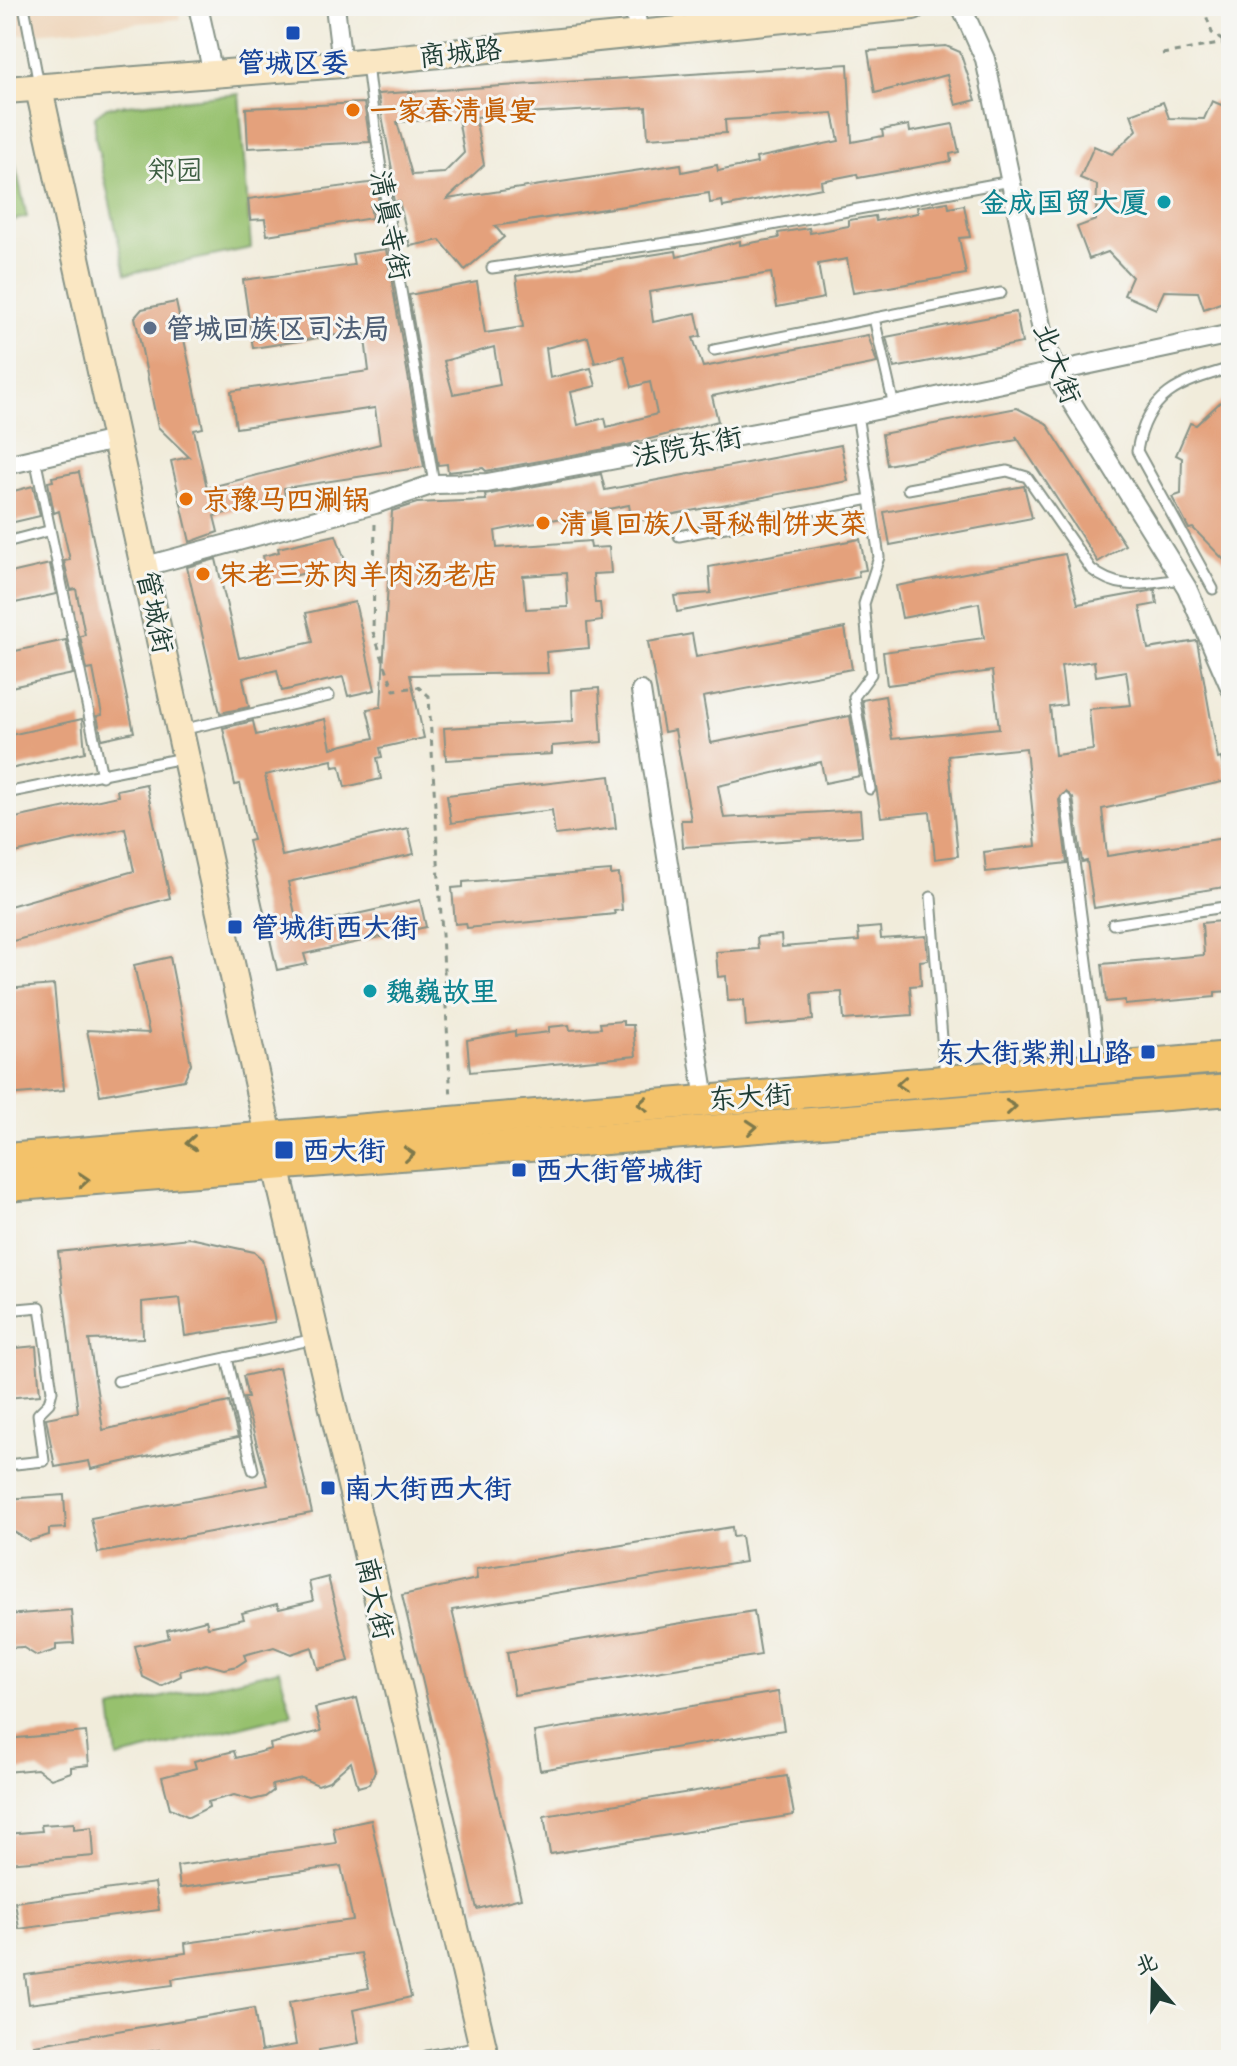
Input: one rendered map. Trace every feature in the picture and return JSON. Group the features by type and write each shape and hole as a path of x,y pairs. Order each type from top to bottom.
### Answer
{"main road":[{"name":"东大街","path":"272,1151 452,1119 1231,1057"},
{"name":"东大街","path":"272,1151 1231,1090"},
{"path":"6,1159 272,1151"},
{"path":"6,1186 272,1151"}],"street":[{"path":"198,6 213,74"},
{"name":"清真寺街","path":"335,6 355,62"},
{"path":"634,6 639,34"},
{"name":"商城路","path":"6,90 355,62 913,6"},
{"name":"北大街","path":"961,6 985,59 1044,340 1056,372 1084,428 1181,579 1209,633 1231,689"},
{"name":"管城街","path":"39,89 119,439 272,1151"},
{"name":"法院东街","path":"146,566 375,504 434,484 487,483 857,414 1231,334"},
{"path":"6,465 119,439"},
{"path":"641,691 705,1099"},
{"name":"南大街","path":"272,1151 484,2055"},
{"path":"429,2060 484,2055"}],"lane":[{"path":"24,6 39,89"},
{"name":"清真寺街","path":"355,62 396,244 434,484"},
{"path":"492,268 701,238 1011,181"},
{"path":"714,350 1001,293"},
{"path":"874,318 894,406"},
{"path":"1213,589 1137,451 1141,429 1151,408 1187,383 1231,368"},
{"path":"857,414 879,557 864,604 871,674 854,697 870,789"},
{"path":"35,458 102,776"},
{"path":"908,489 1007,471 1020,473 1027,477 1091,569 1105,580 1121,586 1181,579"},
{"path":"679,536 870,499"},
{"path":"6,542 48,531"},
{"path":"181,730 329,696"},
{"path":"6,793 187,757"},
{"path":"1066,799 1100,1066"},
{"path":"931,897 945,1081"},
{"path":"1113,924 1231,906"},
{"path":"6,1310 40,1307 52,1391 49,1403 38,1414 44,1461 6,1465"},
{"path":"118,1381 315,1339"},
{"path":"227,1358 253,1470"}],"path":[{"path":"1203,6 1212,33 1231,47"},
{"path":"1162,54 1225,43"},
{"path":"375,504 373,632 394,690 418,687 429,696 452,1119"}],"shaded area":[{"path":"6,6 178,6 181,19 6,36"}],"green space":[{"name":"郑园","path":"239,94 251,248 126,274 95,136 95,116 107,107"},
{"path":"6,123 27,217 6,222"},
{"path":"279,1670 292,1714 117,1758 111,1709"}],"building":[{"path":"946,46 960,52 976,100 956,105 947,75 875,93 868,51"},
{"path":"848,64 852,142 883,136 882,130 909,125 910,132 953,124 959,152 950,154 951,161 858,178 857,174 821,181 822,188 723,207 722,201 710,203 709,193 495,226 504,237 465,270 440,240 410,246 399,201 394,202 390,180 394,180 378,94","holes":["646,107 648,138 726,133 725,120 833,113 839,141 756,158 757,163 718,171 717,165 682,172 681,164 447,199 484,165 475,117","458,118 464,153 444,173 412,175 397,122"]},
{"name":"金成国贸大厦","path":"1212,101 1231,109 1231,299 1204,309 1198,292 1164,291 1156,309 1124,295 1132,277 1108,252 1089,259 1077,227 1096,220 1097,185 1080,178 1094,146 1112,154 1137,130 1131,114 1163,102 1169,118 1204,119"},
{"path":"364,103 370,142 248,148 246,108"},
{"path":"376,182 379,204 370,205 372,218 267,235 265,219 250,220 248,199"},
{"path":"948,202 949,208 964,205 970,237 959,238 966,274 853,293 847,259 818,264 824,298 777,307 771,273 649,292 653,322 696,313 701,336 693,338 703,367 868,335 877,363 712,396 718,421 627,445 486,471 483,468 448,472 447,464 438,465 409,295 477,282 485,333 523,327 516,276 676,251 677,257 740,241 740,245 779,238 778,233 809,228 810,233 849,226 849,220 875,216 876,221 918,213 917,207","holes":["588,337 595,363 624,356 632,387 650,382 657,414 607,427 605,418 578,425 571,392 596,386 591,368 550,378 546,348","494,347 500,385 453,394 444,361"]},
{"path":"386,249 424,467 284,488 285,498 214,516 218,532 190,542 171,461 189,457 158,427 135,317 142,309 176,302 203,428 194,430 207,488 380,444 375,408 236,428 231,391 369,371 364,331 253,348 243,280 354,265 352,254"},
{"path":"1016,312 1022,343 894,368 886,337"},
{"path":"1231,392 1231,567 1193,528 1189,529 1172,497 1181,494 1182,458 1176,455 1190,423 1196,425"},
{"path":"1017,408 1046,423 1125,545 1098,562 1016,436 1017,440 887,465 882,434"},
{"path":"841,445 848,481 632,522 629,505 495,531 497,548 590,541 591,548 609,547 611,573 593,574 595,603 600,603 602,621 587,623 589,648 546,652 548,673 410,675 424,738 380,748 382,757 377,758 381,779 345,787 340,766 333,767 332,760 265,775 282,856 408,828 414,854 288,882 298,927 420,900 426,927 304,954 307,964 277,970 248,841 253,840 240,784 235,785 223,728 253,721 256,735 325,719 331,748 374,738 367,709 381,707 392,511 417,503 486,500 485,495 601,474 605,490","holes":["566,573 568,607 526,609 523,576"]},
{"path":"79,472 134,732 102,739 97,716 102,715 93,669 87,670 80,636 85,635 76,589 71,590 64,561 70,560 59,511 54,513 48,482 53,481 52,477"},
{"path":"33,486 40,516 6,524 6,493"},
{"path":"1024,486 1032,518 890,545 884,512"},
{"path":"336,535 346,563 269,582 263,556 279,552 278,548"},
{"path":"860,539 866,570 858,571 859,577 677,612 674,596 711,593 709,567"},
{"path":"1065,554 1078,604 1155,590 1157,604 1140,607 1148,649 1197,641 1218,759 1221,758 1226,781 1102,809 1107,856 1231,837 1231,886 1094,908 1087,861 1082,862 1073,798 1066,792 1059,800 1067,863 986,872 984,852 1036,846 1026,748 948,756 958,856 935,859 930,812 881,817 862,700 885,696 892,739 999,728 992,671 887,685 883,652 984,638 979,603 902,618 896,586","holes":["1094,661 1096,676 1126,671 1131,705 1089,709 1093,750 1055,755 1050,707 1066,705 1061,666"]},
{"path":"216,559 239,658 313,642 306,613 355,602 375,690 348,696 343,677 282,691 277,670 243,678 249,707 220,713 187,567"},
{"path":"50,564 56,594 6,605 6,574"},
{"path":"845,628 852,669 703,697 711,743 850,716 860,776 825,783 821,762 718,786 724,818 860,810 862,836 683,847 681,820 691,820 675,730 664,732 648,642 692,634 696,657"},
{"path":"66,640 73,674 6,688 6,653"},
{"path":"599,688 602,742 552,746 552,754 446,760 444,728 573,721 572,690"},
{"path":"82,719 85,752 6,770 6,736"},
{"path":"610,776 616,828 555,835 552,810 451,823 447,795"},
{"path":"146,784 170,898 6,943 6,907 134,871 125,828 6,855 6,820 118,796 117,790"},
{"path":"611,871 611,875 619,874 622,910 614,911 615,914 467,928 466,923 455,924 452,888 463,887 463,882"},
{"path":"1231,920 1231,991 1215,992 1215,997 1125,1005 1125,1000 1106,1002 1102,964 1204,955 1202,923"},
{"path":"880,927 881,939 926,936 928,960 920,961 921,985 910,986 912,1015 844,1020 842,992 811,994 813,1020 746,1026 744,1000 728,1001 726,976 718,977 716,952 758,949 757,937 781,935 782,947 859,941 858,929"},
{"path":"170,957 191,1064 184,1080 100,1095 87,1030 149,1033 134,965"},
{"path":"54,985 64,1090 6,1095 6,989"},
{"path":"623,1021 623,1025 633,1025 636,1056 470,1072 467,1040 515,1031 515,1036 549,1032 549,1027 569,1025 570,1030 601,1028 600,1023"},
{"path":"190,1238 254,1252 262,1259 275,1322 185,1336 180,1298 142,1302 143,1338 89,1340 103,1430 229,1402 238,1437 91,1469 89,1461 55,1467 46,1418 78,1412 58,1252"},
{"path":"36,1346 40,1395 6,1398 6,1349"},
{"path":"279,1368 312,1513 98,1553 91,1518 268,1485 244,1398 248,1398 243,1376"},
{"path":"64,1495 66,1528 49,1529 49,1535 29,1541 14,1532 6,1532 6,1499"},
{"path":"732,1527 733,1537 741,1536 745,1562 452,1610 521,1898 477,1909 402,1595 477,1579 476,1569"},
{"path":"328,1577 349,1661 318,1669 312,1647 291,1654 274,1647 244,1655 246,1660 237,1666 224,1669 206,1664 180,1671 181,1676 161,1686 143,1677 135,1646 169,1638 167,1630 206,1620 208,1627 244,1619 242,1613 277,1604 279,1609 313,1601 309,1582"},
{"path":"71,1610 74,1643 56,1644 56,1650 37,1656 22,1647 6,1648 6,1615"},
{"path":"754,1611 761,1655 514,1695 507,1652"},
{"path":"778,1692 784,1730 540,1770 534,1732"},
{"path":"357,1698 375,1771 369,1784 358,1787 351,1762 329,1781 318,1785 302,1778 272,1785 273,1791 265,1797 252,1800 234,1795 208,1802 209,1807 189,1817 170,1808 162,1777 196,1768 194,1761 234,1751 236,1758 271,1749 270,1744 321,1731 315,1708"},
{"path":"86,1732 89,1765 71,1767 71,1772 51,1779 37,1769 6,1772 6,1739"},
{"path":"787,1776 794,1815 550,1854 544,1816"},
{"path":"371,1820 411,1997 353,2010 359,2043 319,2050 320,2060 161,2060 159,2050 98,2060 36,2060 34,2045 254,2008 261,2051 296,2045 289,2002 369,1988 361,1953 172,1979 173,1985 29,2004 25,1975 186,1953 185,1943 353,1920 341,1866 180,1888 177,1866 336,1843 333,1828"},
{"path":"74,1823 74,1829 92,1827 94,1856 6,1863 6,1834 42,1831 41,1825"},
{"path":"155,1883 159,1910 19,1929 15,1902"}],"place":[{"name":"管城区委","path":"293,33"},
{"name":"一家春清真宴","path":"353,110"},
{"name":"金成国贸大厦","path":"1164,202"},
{"name":"管城回族区司法局","path":"150,328"},
{"name":"京豫马四涮锅","path":"186,499"},
{"name":"清真回族八哥秘制饼夹菜","path":"543,523"},
{"name":"宋老三苏肉羊肉汤老店","path":"203,574"},
{"name":"管城街西大街","path":"235,927"},
{"name":"魏巍故里","path":"370,991"},
{"name":"东大街紫荆山路","path":"1148,1052"},
{"name":"西大街","path":"284,1150"},
{"name":"西大街管城街","path":"519,1170"},
{"name":"南大街西大街","path":"328,1488"}]}
